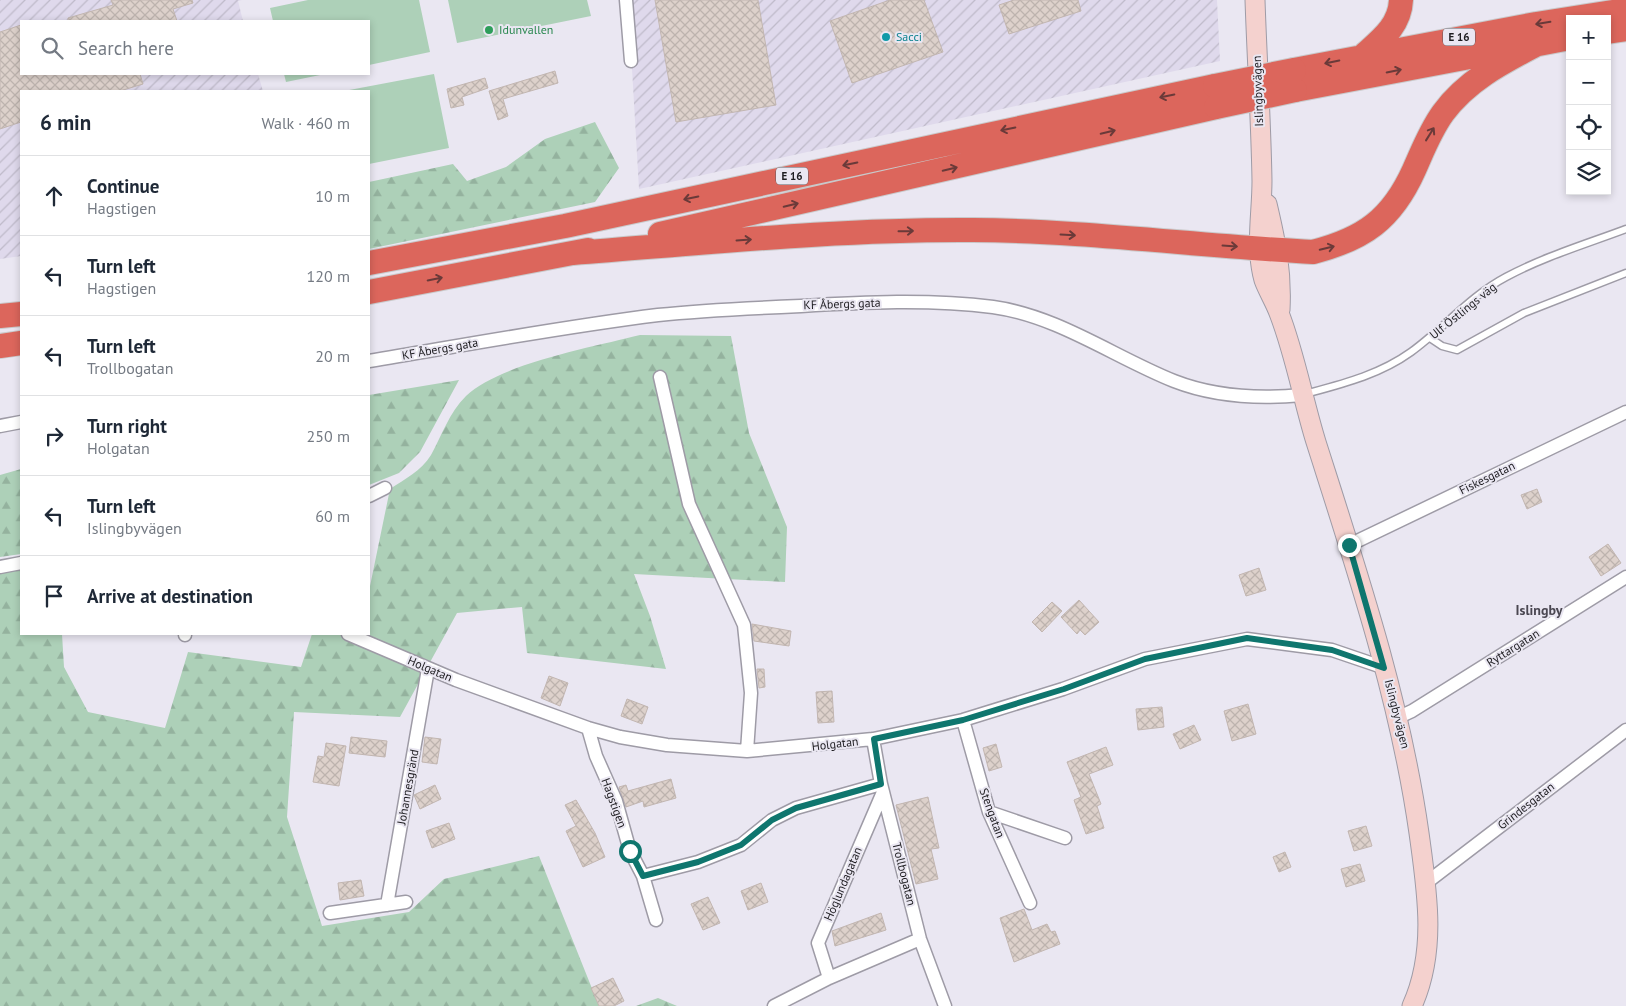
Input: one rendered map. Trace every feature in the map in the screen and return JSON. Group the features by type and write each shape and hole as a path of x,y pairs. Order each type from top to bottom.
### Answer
{"highway":[{"path":"1365,54 1392,28 1397,20 1402,0"},
{"name":"E 16","path":"1294,80 1365,54 1626,10"},
{"path":"1611,32 1626,30"},
{"name":"E 16","path":"370,263 565,226 1294,80 1566,39"},
{"path":"573,253 862,231 974,230 1105,236 1312,252 1340,245 1372,228 1394,207 1415,170 1426,141 1444,112 1459,95 1476,79 1496,65 1541,42"},
{"name":"E 16","path":"370,292 573,253 1216,96"},
{"path":"0,316 20,314"},
{"path":"0,346 20,343"}],"street":[{"path":"626,0 631,62"},
{"name":"Islingbyvägen","path":"1255,0 1262,182 1269,249 1281,278 1279,314 1399,717 1412,778 1426,883 1430,937 1417,994 1412,1006"},
{"name":"KF Åbergs gata","path":"370,361 523,334 658,315 853,303 934,303 993,307 1017,312 1081,337 1175,382 1207,392 1254,397 1302,395"},
{"path":"660,377 689,504 744,625 751,693 747,752"},
{"name":"Fiskesgatan","path":"1349,545 1626,412"},
{"path":"0,426 20,422"},
{"path":"370,496 385,488"},
{"path":"0,567 20,563"},
{"name":"Ryttargatan","path":"1399,717 1412,711 1626,577"},
{"name":"Holgatan","path":"350,635 428,669 543,714 588,728 620,737 667,745 747,752 874,739 963,720 1064,689 1145,659 1247,638 1332,650 1384,668"},
{"name":"Johannesgränd","path":"387,906 428,669"},
{"name":"Stengatan","path":"963,720 989,812 1030,902"},
{"name":"Hagstigen","path":"588,728 596,756 616,801 630,851 643,876 656,920"},
{"name":"Grindesgatan","path":"1426,883 1626,730"},
{"name":"Trollbogatan","path":"874,739 882,788 920,939 945,1006"},
{"path":"643,876 698,862 741,845 772,820 796,808 882,788"},
{"name":"Höglundagatan","path":"829,978 818,943 882,788"},
{"path":"989,812 1065,838"},
{"path":"330,913 406,902"},
{"path":"774,1006 829,978 920,939"}],"lane":[{"name":"Ulf Östlings väg","path":"1302,395 1368,375 1392,364 1430,338 1483,292 1506,277 1626,229"},
{"path":"1430,338 1442,346 1457,350 1524,313 1626,274"}],"shaded area":[{"path":"0,0 242,0 238,1 243,20 20,20 20,75 258,75 263,90 20,90 20,256 0,259"},
{"path":"626,0 1217,0 1220,61 639,189 629,17"}],"green space":[{"path":"308,0 419,0 430,52 370,65 370,20 273,20 270,8"},
{"name":"Idunvallen","path":"448,0 587,0 591,16 457,43"},
{"path":"434,74 449,148 370,164 370,90 349,90"},
{"path":"284,75 320,75 286,82"},
{"path":"595,122 619,168 595,202 370,249 370,182 453,164 467,181 506,167 545,139"},
{"path":"640,335 731,336 749,433 787,527 785,582 634,574 650,616 666,669 527,653 522,607 457,613 400,717 294,712 287,817 322,926 409,912 444,879 539,856 599,1006 0,1006 0,567 20,563 20,635 62,635 64,667 88,712 165,728 188,652 301,667 312,635 370,635 370,586 390,489 427,461 450,417 466,396 500,375 573,351"},
{"path":"459,380 420,452 399,473 370,485 370,395"},
{"path":"20,469 20,554 0,557 0,475"},
{"path":"658,998 677,1006 636,1006"}],"building":[{"path":"111,0 192,0 193,3 173,9 177,20 68,20 68,18 113,5"},
{"path":"655,0 758,0 776,105 676,122"},
{"name":"Sacci","path":"890,0 924,0 943,52 852,83 830,21"},
{"path":"1014,0 1078,0 1081,11 1009,34 999,5"},
{"path":"20,25 20,75 140,75 143,84 123,90 20,90 20,122 0,129 0,32"},
{"path":"555,71 558,83 503,99 508,116 498,120 489,91"},
{"path":"485,78 488,88 462,97 464,105 451,108 447,89"},
{"path":"1537,489 1542,502 1527,509 1521,495"},
{"path":"1608,544 1621,563 1601,576 1589,557"},
{"path":"1259,568 1266,590 1246,596 1239,575"},
{"path":"1079,600 1099,622 1085,635 1080,630 1077,634 1061,617"},
{"path":"1052,602 1062,611 1042,632 1032,622"},
{"path":"752,624 791,631 789,646 754,641"},
{"path":"757,669 764,669 765,687 759,688"},
{"path":"549,676 568,683 560,706 541,698"},
{"path":"832,691 834,722 818,723 816,692"},
{"path":"627,699 648,707 642,724 621,716"},
{"path":"1248,704 1256,734 1232,741 1224,711"},
{"path":"1162,707 1164,727 1138,730 1136,709"},
{"path":"1194,725 1201,740 1180,749 1173,734"},
{"path":"351,737 387,741 385,757 349,753"},
{"path":"425,737 441,739 437,764 422,762"},
{"path":"326,743 346,746 339,786 313,782 318,756 324,757"},
{"path":"996,744 1002,767 989,771 983,748"},
{"path":"1106,747 1113,765 1089,774 1101,804 1097,806 1104,828 1086,834 1074,800 1081,797 1067,762"},
{"path":"671,779 676,798 644,807 643,801 626,807 619,787 626,785 628,791"},
{"path":"435,785 441,799 420,809 414,795"},
{"path":"928,797 939,848 931,849 938,879 916,884 896,805"},
{"path":"576,800 595,833 605,857 583,867 566,831 576,826 565,805"},
{"path":"449,823 455,839 432,848 426,831"},
{"path":"1366,826 1372,846 1354,851 1348,831"},
{"path":"1285,852 1291,867 1279,872 1273,857"},
{"path":"1360,864 1365,881 1346,887 1341,869"},
{"path":"361,880 364,896 340,900 338,883"},
{"path":"761,883 768,902 748,910 741,891"},
{"path":"708,897 720,923 703,930 691,904"},
{"path":"1024,909 1032,930 1047,924 1051,932 1055,931 1060,944 1014,962 1000,918"},
{"path":"881,913 886,930 835,946 832,931"},
{"path":"613,978 624,1001 614,1006 599,1006 591,988"}],"place":[{"name":"Idunvallen","path":"489,30"},
{"name":"Sacci","path":"886,37"}],"district":[{"name":"Islingby","path":"1539,610"}],"route":[{"path":"630,851 643,876 698,862 741,845 772,820 796,808 881,784 874,739 963,720 1064,689 1145,659 1247,638 1332,650 1384,668 1349,545"}]}
